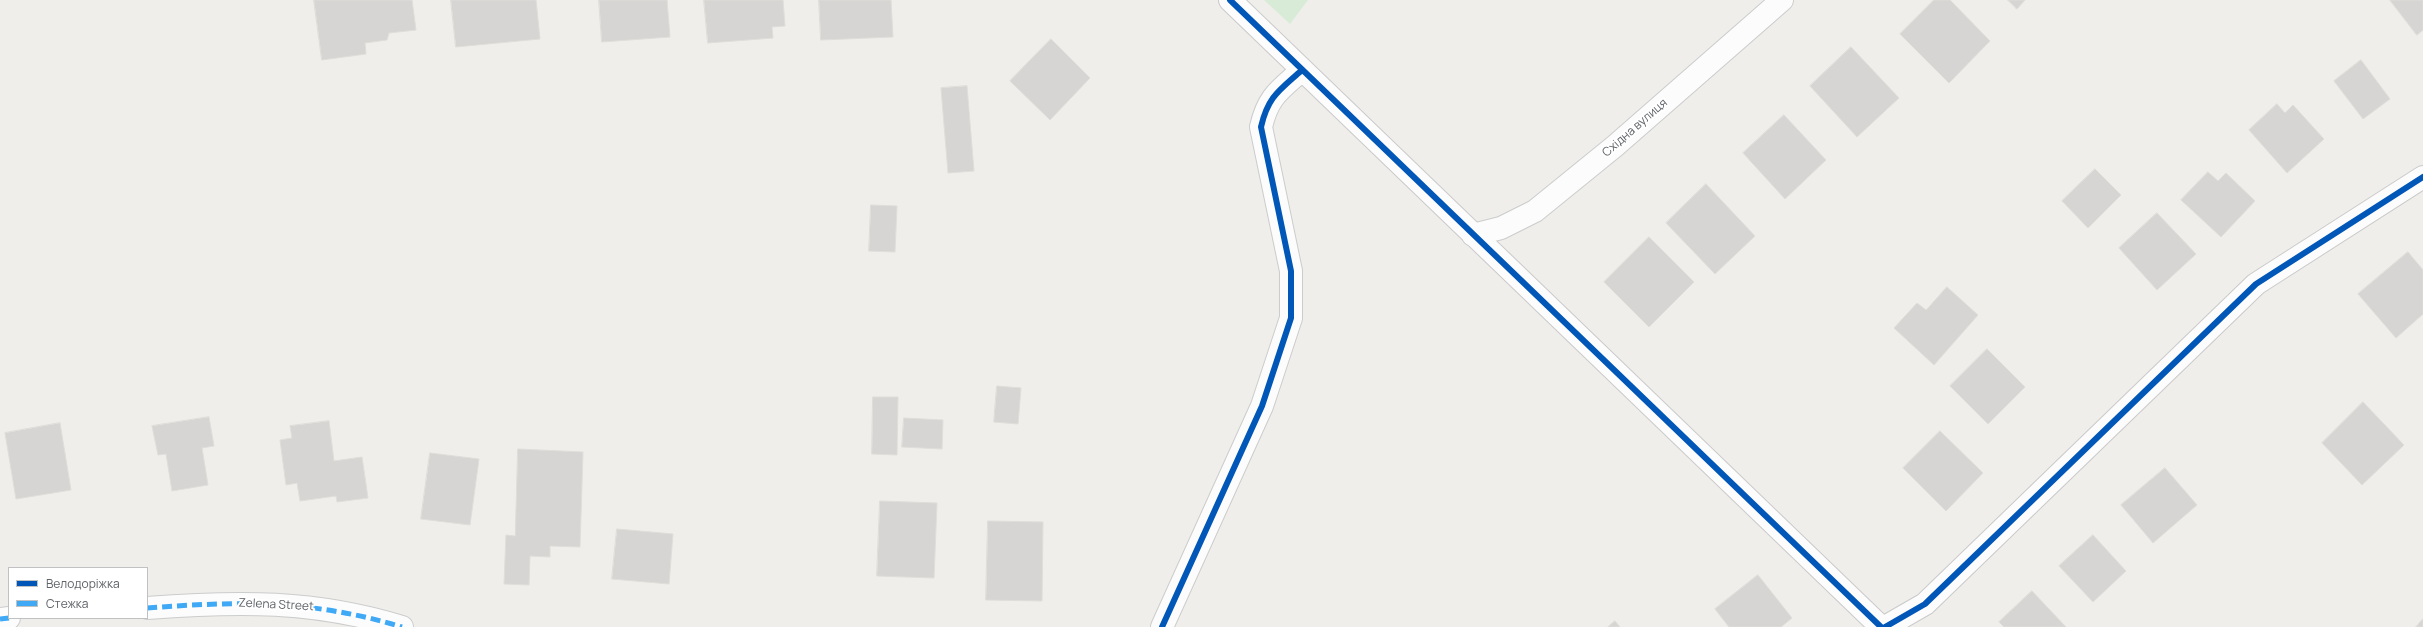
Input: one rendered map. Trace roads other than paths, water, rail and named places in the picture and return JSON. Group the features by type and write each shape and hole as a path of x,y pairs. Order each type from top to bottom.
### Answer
{"street":[{"path":"1230,0 1881,627"},
{"name":"Східна вулиця","path":"1473,235 1501,228 1535,210 1615,146 1782,0"},
{"path":"1162,627 1262,406 1291,318 1291,271 1260,127 1265,109 1274,94 1302,70"},
{"path":"1885,627 1925,604 2256,284 2423,177"},
{"name":"Zelena Street","path":"148,608 235,603 289,604 333,609 402,627"}]}
